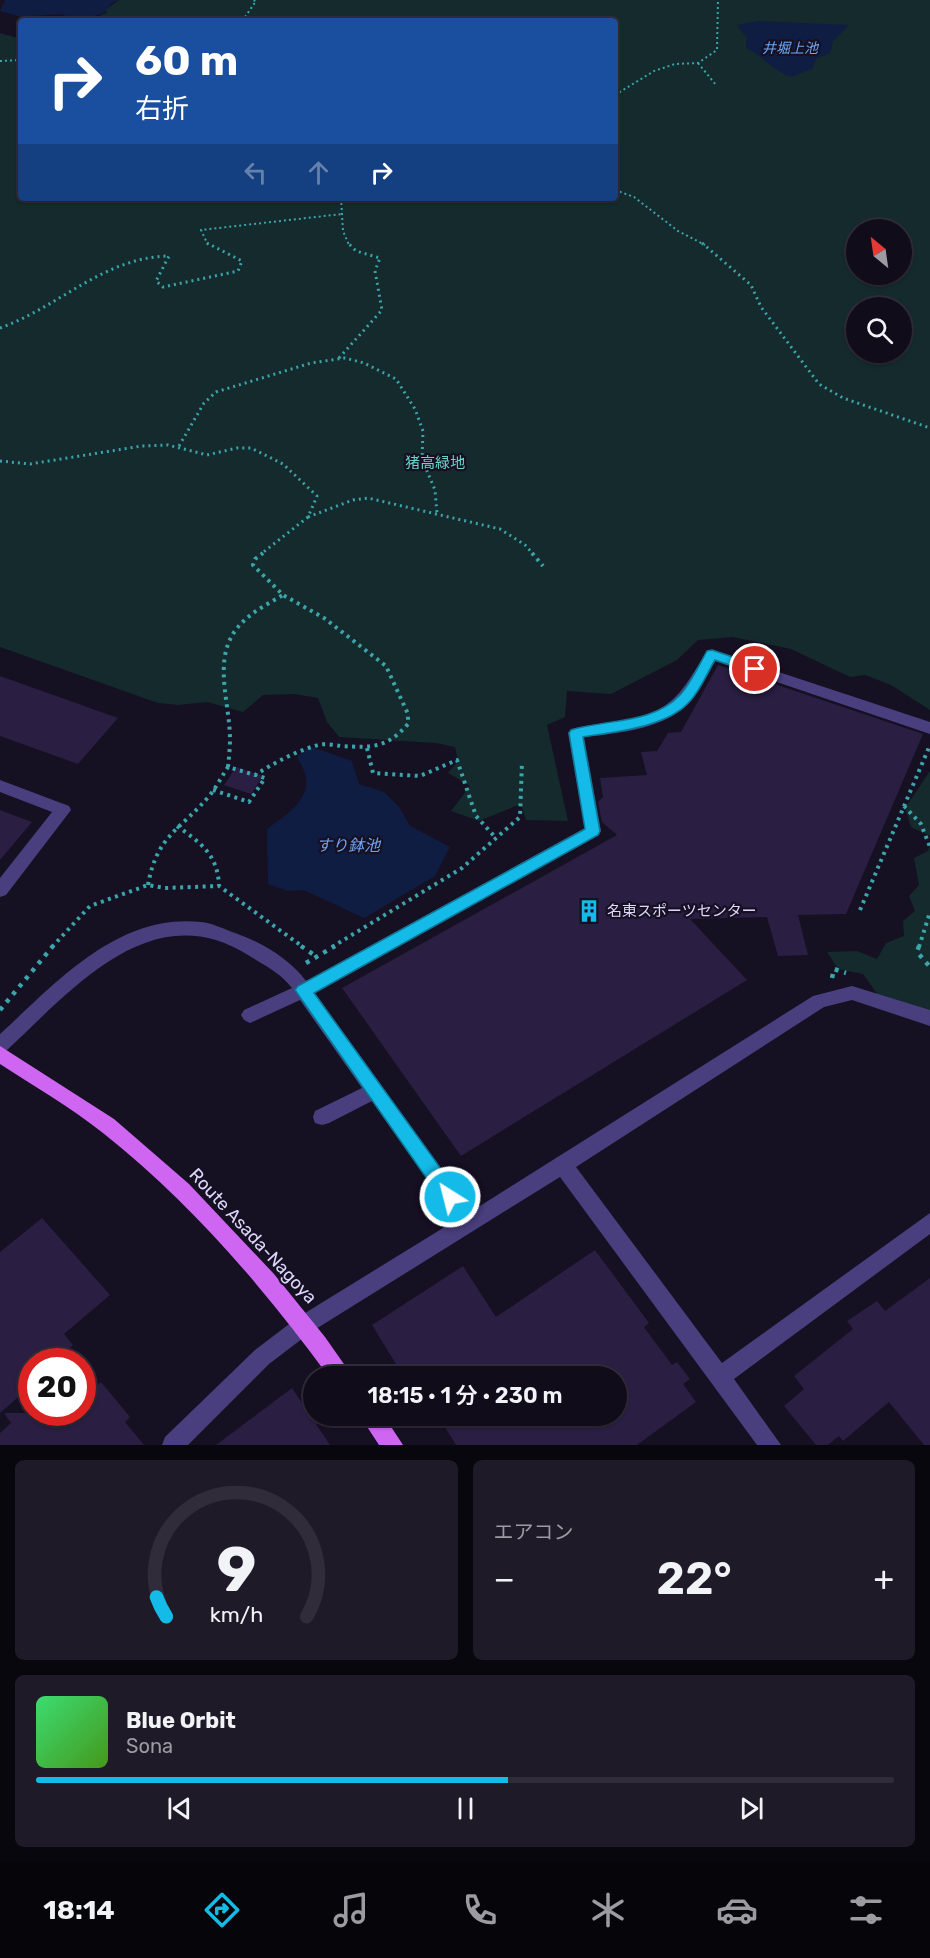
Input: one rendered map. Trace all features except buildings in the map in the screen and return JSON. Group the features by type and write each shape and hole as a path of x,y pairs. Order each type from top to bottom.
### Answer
{"main road":[{"name":"Route Asada-Nagoya","path":"0,1054 119,1134 193,1198 304,1325 334,1366"},
{"path":"378,1426 392,1445"}],"street":[{"path":"250,1016 303,990 593,831 576,733 634,724 674,709 687,697 712,655 930,728"},
{"path":"0,786 63,810 0,890"},
{"path":"0,1046 93,961 120,942 154,929 188,925 224,933 269,956 290,972 469,1223"},
{"path":"172,1445 262,1357 304,1325 563,1165 819,1001 852,993 930,1018"},
{"path":"322,1117 374,1091"},
{"path":"563,1165 770,1445"},
{"path":"720,1377 930,1222"}],"path":[{"path":"246,18 256,1 254,0"},
{"path":"618,93 659,67 681,61 698,63 717,50 718,0"},
{"path":"0,61 18,60"},
{"path":"698,63 716,85"},
{"path":"618,191 634,197 678,231 706,245 751,285 761,308 819,384 843,398 930,428"},
{"path":"339,359 382,310 375,271 380,258 366,256 350,248 342,233 341,201"},
{"path":"0,328 34,315 119,264 152,254 170,256 156,281 163,287 238,271 242,261 207,245 201,231 342,214"},
{"path":"179,446 204,403 216,392 311,363 339,359 364,363 396,379 415,409 423,431 422,459 435,490 437,513"},
{"path":"0,461 18,467 105,449 179,446 201,455 214,455 243,447 261,450 312,488 316,496 308,518"},
{"path":"255,775 275,763 320,744 367,748 395,739 408,724 408,714 386,666 324,618 283,595 253,565 255,559 308,518 353,500 368,498 437,513 510,533 525,545 543,566"},
{"path":"148,885 150,863 158,846 213,790 228,767 230,735 222,662 226,647 232,635 254,611 283,595"},
{"path":"860,910 930,745"},
{"path":"367,748 373,773 420,776 457,760 476,816 496,838"},
{"path":"290,972 462,868 520,817 522,762"},
{"path":"213,790 249,802 265,778 228,767"},
{"path":"904,806 921,824 930,848"},
{"path":"177,826 209,849 219,868 219,886"},
{"path":"930,912 917,952 930,967"}],"green space":[{"name":"猪高緑地","path":"119,0 930,0 930,710 891,685 865,675 850,677 791,649 733,637 698,640 677,660 611,694 567,691 565,717 547,725 568,821 526,820 521,804 479,821 451,811 470,786 448,773 458,761 455,747 436,743 339,737 327,722 318,698 294,694 263,695 243,712 207,702 178,705 158,703 0,647 0,33 18,38 18,201 618,201 618,18 93,18 107,13 105,10"},
{"path":"930,771 930,836 911,827 905,808"},
{"path":"930,843 930,1012 878,995 863,974 838,969 827,952 857,951 877,959 886,943 904,936 903,921 915,911 909,896 919,885 914,858 928,851"}],"water":[{"path":"5,0 119,0 110,4 111,8 105,10 108,12 88,18 71,18 61,14 21,17 0,11"},
{"name":"井堀上池","path":"758,21 849,25 833,41 830,53 816,59 813,68 792,77 779,71 746,48 747,38 737,25"},
{"name":"すり鉢池","path":"309,746 352,761 359,784 384,792 399,807 410,826 450,847 435,876 364,918 304,890 288,891 268,884 267,829 287,814 303,795 306,776 297,757"}],"place":[{"name":"名東スポーツセンター","path":"589,911"}],"route":[{"path":"450,1197 303,990 593,831 576,733 634,724 674,709 687,697 712,655 755,669"}]}
